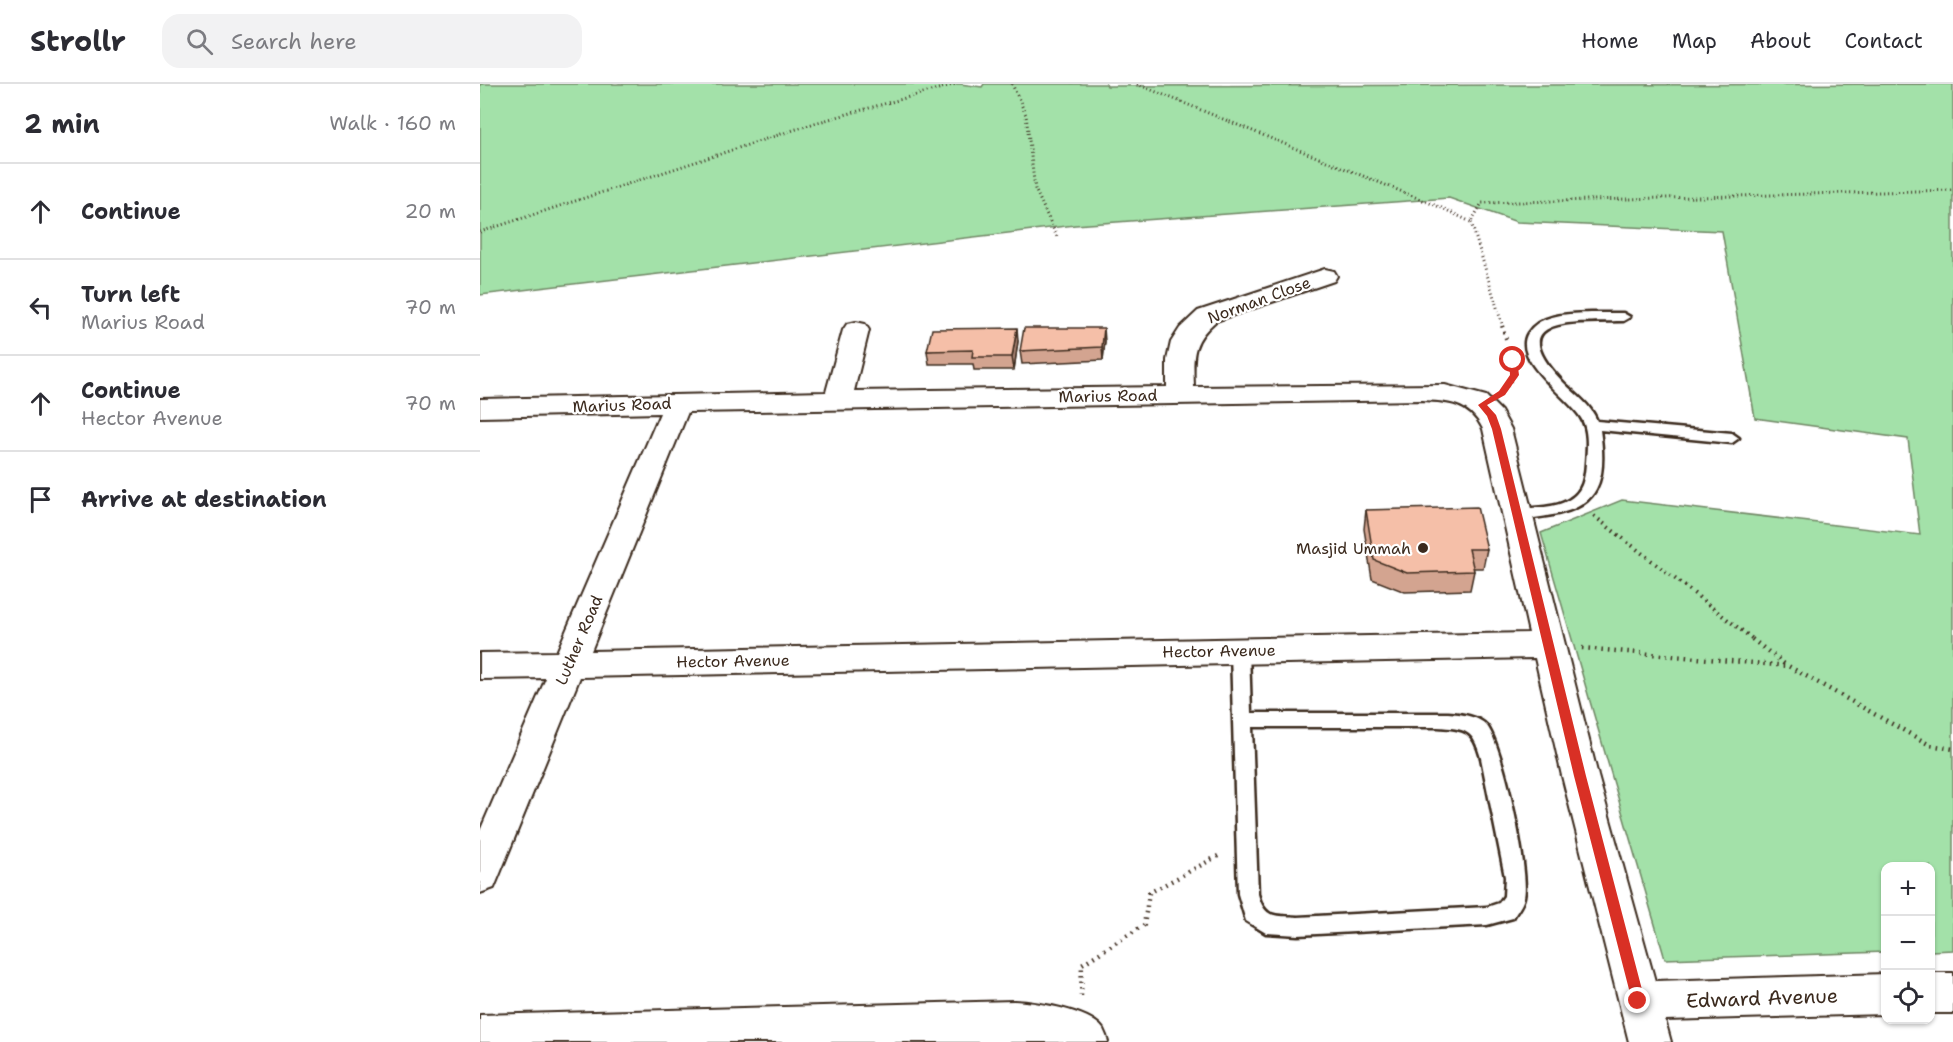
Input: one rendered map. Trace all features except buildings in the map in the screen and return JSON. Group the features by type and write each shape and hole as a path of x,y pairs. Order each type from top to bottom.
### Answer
{"street":[{"name":"Norman Close","path":"1181,394 1179,352 1183,340 1193,327 1207,316 1325,276"},
{"path":"838,400 856,330"},
{"name":"Marius Road","path":"480,408 1181,394 1421,392 1450,393 1469,398 1482,405"},
{"name":"Luther Road","path":"480,876 678,403"},
{"path":"1482,405 1491,415 1497,429 1548,645 1650,1042"},
{"name":"Hector Avenue","path":"480,666 1548,645"},
{"path":"1935,993 1953,993"},
{"name":"Edward Avenue","path":"1638,1001 1881,994"},
{"path":"480,1036 1014,1021 1047,1023 1076,1033 1087,1042"}],"lane":[{"path":"1517,515 1558,509 1577,503 1590,490 1595,475 1592,425 1587,414 1555,385 1540,365 1533,347 1533,336 1538,328 1553,322 1623,317"},
{"path":"1592,425 1732,438"},
{"path":"1240,651 1242,720 1246,854 1248,894 1253,914 1266,924 1298,926 1487,916 1506,911 1514,898 1515,877 1490,751 1481,732 1466,723 1437,720 1242,720"}],"path":[{"path":"480,232 815,123 956,84"},
{"path":"1012,84 1026,115 1035,189 1058,240"},
{"path":"1137,84 1442,208 1471,222"},
{"path":"1509,349 1471,222 1482,202 1953,190"},
{"path":"1482,405 1502,393 1514,375 1514,368"},
{"path":"1577,503 1788,666 1930,745 1953,749"},
{"path":"1548,645 1788,666"},
{"path":"1047,1023 1080,1013 1082,964 1144,925 1149,893 1218,855 1246,854"}],"green space":[{"path":"480,84 960,84 982,87 984,84 1106,84 1107,86 1953,84 1953,950 1935,951 1935,862 1881,862 1881,952 1665,959 1541,533 1622,500 1920,535 1908,439 1755,418 1722,231 1517,222 1449,198 1075,225 480,295"}],"place":[{"name":"Masjid Ummah","path":"1423,548"}],"route":[{"path":"1513,360 1514,375 1502,393 1482,405 1491,415 1497,429 1580,776 1638,1001"}]}
